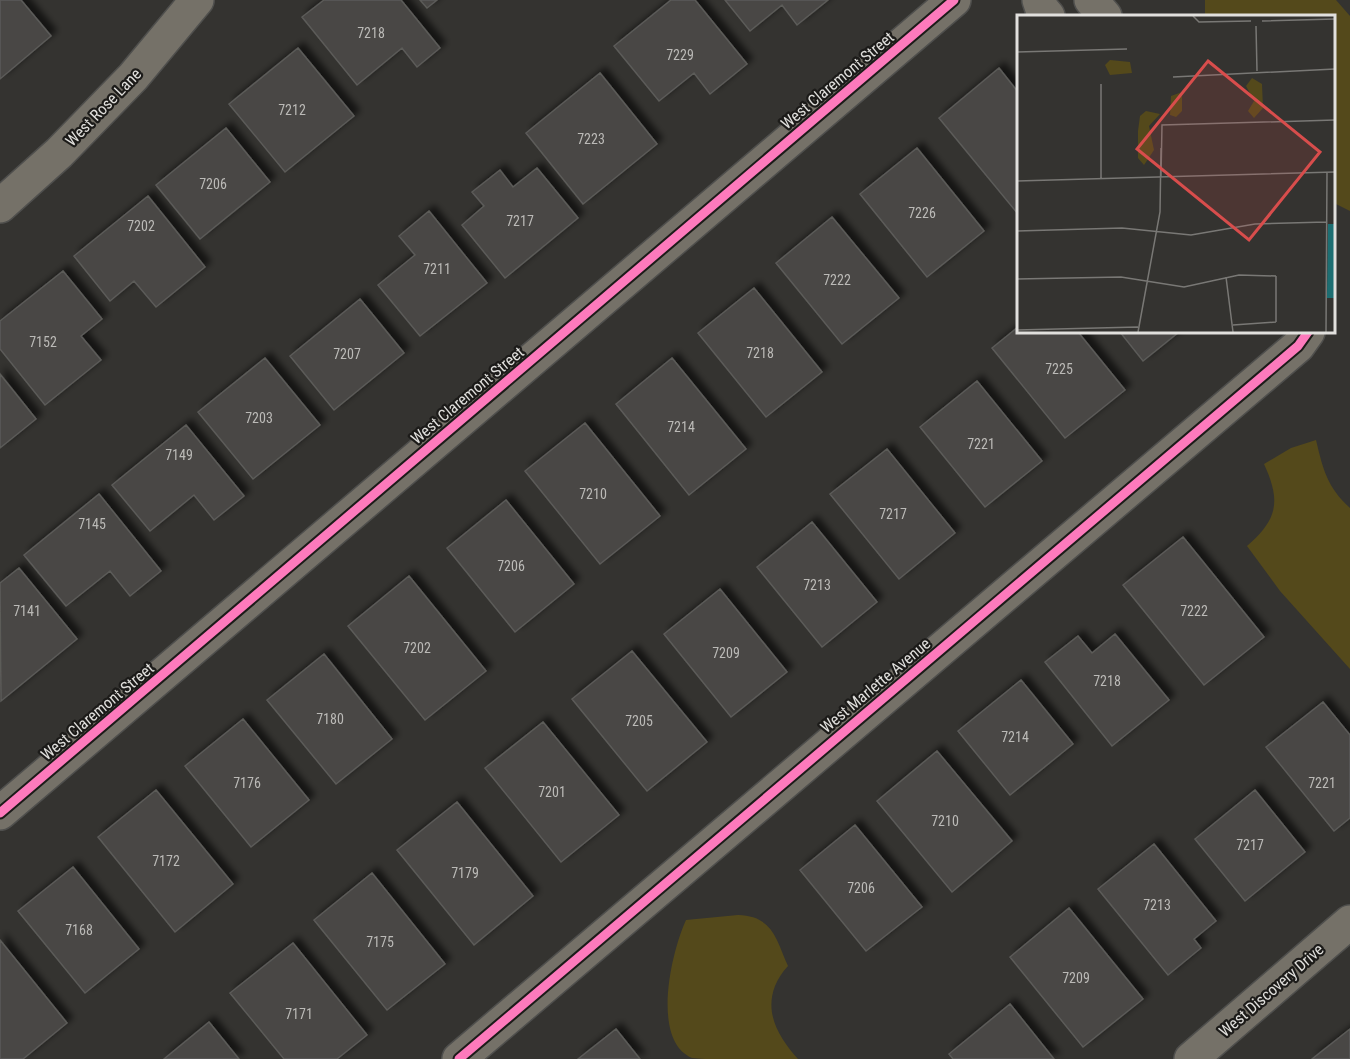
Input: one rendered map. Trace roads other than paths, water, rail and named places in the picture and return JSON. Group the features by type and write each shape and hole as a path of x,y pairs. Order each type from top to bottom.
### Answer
{"street":[{"name":"West Rose Lane","path":"0,206 59,153 133,77 197,0"},
{"name":"West Claremont Street","path":"0,813 954,0"},
{"path":"1039,0 1047,15"},
{"path":"1091,0 1103,15"},
{"name":"West Marlette Avenue","path":"459,1059 1298,346 1307,333"},
{"name":"West Discovery Drive","path":"1191,1059 1350,922"}]}
